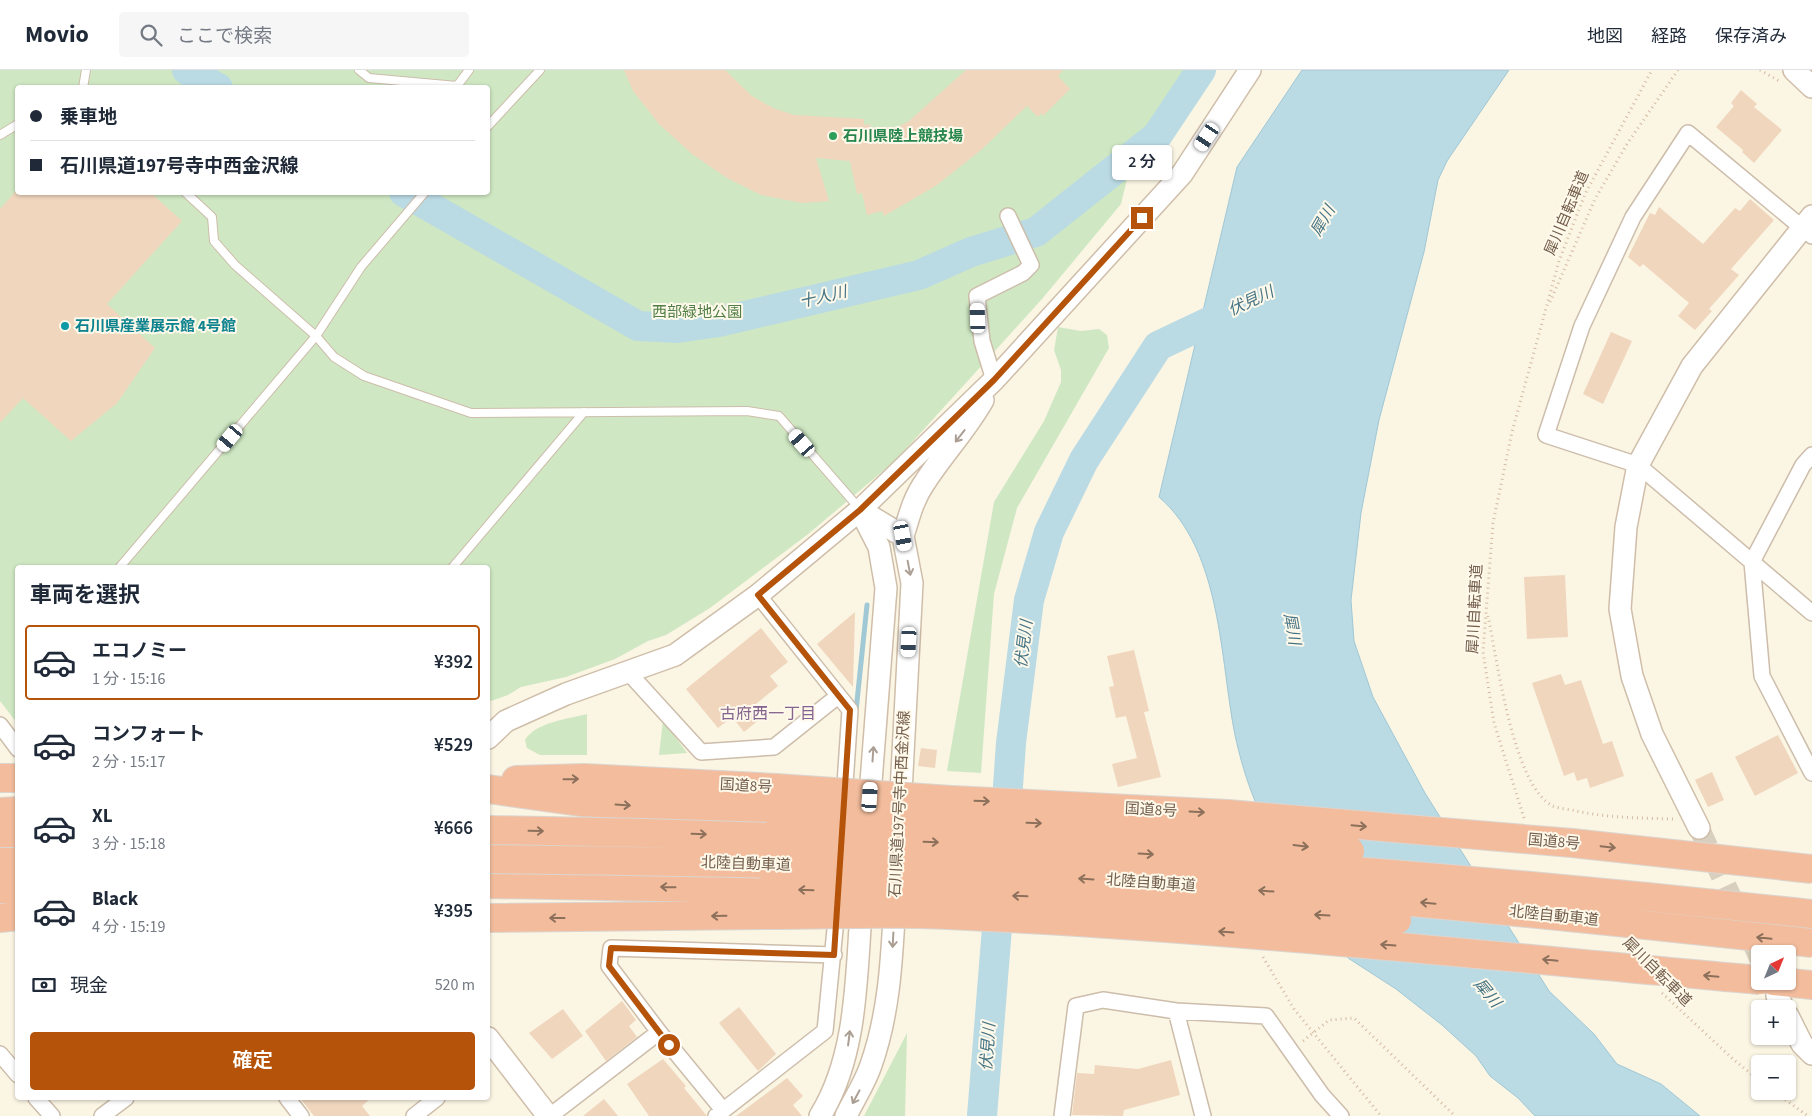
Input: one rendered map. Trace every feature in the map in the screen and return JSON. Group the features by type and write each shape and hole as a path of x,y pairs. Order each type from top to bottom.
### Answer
{"highway":[{"path":"0,778 15,778"},
{"name":"国道8号","path":"490,780 584,778 776,800 951,800 1228,814 1572,843 1812,869"},
{"path":"490,789 580,802"},
{"path":"490,803 776,800 1164,831 1428,860 1641,889 1721,904"},
{"path":"0,808 15,809"},
{"path":"0,812 15,810"},
{"name":"北陸自動車道","path":"490,830 665,832 916,842 1186,857 1420,874 1812,914"},
{"path":"0,833 15,832"},
{"name":"北陸自動車道","path":"490,859 670,861 952,870 1182,884 1434,904 1812,943"},
{"path":"0,862 15,862"},
{"path":"494,886 1239,933 1431,948 1774,991 1812,985"},
{"path":"0,889 15,889"},
{"path":"490,918 769,902 1036,896 1116,903 1506,926 1721,933"},
{"path":"0,903 15,904"},
{"path":"0,918 15,916"}],"main road":[{"path":"490,736 506,721 566,694 676,654 758,595 860,510 994,380 1182,174 1250,70"},
{"path":"1794,70 1812,87"},
{"path":"1699,828 1652,734 1632,676 1620,609 1626,527 1638,466 1692,366 1809,226"},
{"path":"860,510 903,536 913,503 924,482 969,425 994,380"},
{"name":"石川県道197号寺中西金沢線","path":"820,1116 830,1100 847,1051 858,949 886,588 879,547 860,510"},
{"name":"石川県道197号寺中西金沢線","path":"846,1116 871,1066 882,1029 890,980 912,583 903,536"},
{"path":"1796,1032 1802,1044 1812,1054"},
{"path":"491,1049 549,1116"}],"street":[{"path":"1809,226 1688,133 1633,217 1625,234 1582,326 1546,435 1638,466 1812,613"},
{"path":"994,380 982,341 977,296 1023,273 1030,265 1008,216"},
{"path":"1812,455 1804,465 1752,562 1762,676 1812,773"},
{"path":"758,595 850,710 834,955 825,1031 720,1113 609,966 611,948 834,955"},
{"path":"628,672 701,752 774,747 838,696"},
{"path":"0,725 15,745"},
{"path":"1062,1116 1076,1006 1103,1000 1176,1011 1266,1016 1322,1095 1340,1116"},
{"path":"1176,1011 1203,1116"},
{"path":"549,1116 658,1032"},
{"path":"0,1054 15,1072"},
{"path":"38,1100 52,1116"},
{"path":"102,1116 123,1100"},
{"path":"414,1116 434,1100"}],"lane":[{"path":"83,85 86,70"},
{"path":"359,70 369,78 446,85"},
{"path":"458,85 469,70"},
{"path":"490,124 540,70"},
{"path":"0,135 15,126"},
{"path":"188,195 212,217 214,241 235,265 316,336 334,356 364,376 471,413 747,411 779,416 860,510"},
{"path":"122,565 316,336 361,267 422,195"},
{"path":"455,565 584,412"}],"path":[{"name":"犀川自転車道","path":"1524,820 1494,723 1483,652 1487,613 1488,567 1493,523 1512,432 1549,304 1550,287 1585,194 1652,70"},
{"path":"1549,304 1595,199 1627,144 1678,70"},
{"path":"1487,613 1500,684 1514,737 1536,792 1554,806 1607,817 1674,819"},
{"path":"1263,957 1294,1009 1381,1116"},
{"name":"犀川自転車道","path":"1655,986 1751,1074"},
{"path":"1297,1045 1329,1020 1354,1018 1455,1116"},
{"path":"1786,1100 1808,1116"}],"green space":[{"name":"西部緑地公園","path":"0,70 1192,70 1136,142 1121,204 1042,299 896,460 807,535 710,608 666,635 648,641 615,659 566,677 521,687 508,695 490,701 490,565 15,565 15,720 0,701"},
{"path":"1058,327 1081,331 1099,329 1107,335 1109,348 1017,508 994,594 981,773 947,771 994,502 1044,421 1061,382 1061,370 1054,350"},
{"path":"587,714 587,755 540,755 527,748 525,740 530,734 544,725"},
{"path":"663,720 687,753 659,755"},
{"path":"907,1033 905,1116 864,1116"}],"water":[{"name":"犀川","path":"1302,70 1509,70 1447,161 1438,180 1424,252 1379,420 1361,513 1351,600 1354,641 1373,697 1425,793 1549,991 1594,1034 1617,1064 1661,1084 1700,1116 1535,1116 1518,1098 1490,1076 1476,1056 1442,1025 1396,989 1348,958 1255,801 1235,735 1221,641 1207,576 1195,546 1180,520 1159,497 1237,167"}],"building":[{"name":"石川県陸上競技場","path":"624,70 725,70 752,96 773,108 794,115 864,119 864,125 870,124 872,141 909,121 966,70 1063,70 1058,76 1070,89 1043,116 1041,113 1038,117 1027,106 981,150 937,185 884,216 882,211 867,215 862,193 857,194 850,161 816,158 829,201 802,203 761,195 727,178 692,154 659,124 633,91"},
{"path":"1741,90 1757,104 1754,107 1782,130 1754,163 1742,152 1743,150 1716,127 1734,106 1731,103"},
{"name":"石川県産業展示館 4号館","path":"15,192 15,195 153,195 182,221 107,304 155,348 117,403 71,441 23,398 0,423 0,209"},
{"path":"1750,199 1774,220 1731,269 1739,275 1709,309 1712,311 1695,330 1678,316 1689,303 1643,264 1640,267 1628,257 1650,213 1655,215 1659,207 1703,244 1735,208 1740,211"},
{"path":"1611,332 1632,341 1603,404 1583,394"},
{"path":"1565,575 1568,637 1527,639 1524,577"},
{"path":"855,612 853,687 817,644"},
{"path":"761,628 788,662 770,676 778,686 751,708 760,719 744,732 732,717 718,728 686,689"},
{"path":"1134,650 1149,711 1144,712 1161,777 1118,787 1112,764 1137,758 1126,716 1116,718 1109,687 1114,686 1107,656"},
{"path":"1561,674 1565,685 1581,680 1603,744 1612,741 1624,776 1590,788 1587,778 1577,781 1574,772 1564,776 1532,683"},
{"path":"1778,735 1798,773 1755,796 1735,757"},
{"path":"921,748 937,750 935,768 918,766"},
{"path":"1712,772 1724,800 1708,807 1695,780"},
{"path":"622,1001 636,1020 629,1026 637,1037 606,1061 585,1031"},
{"path":"739,1007 776,1054 758,1071 719,1023"},
{"path":"563,1009 583,1036 552,1059 529,1033"},
{"path":"663,1059 686,1086 684,1088 707,1116 649,1116 627,1084"},
{"path":"1171,1060 1180,1095 1124,1110 1123,1116 1072,1115 1077,1073 1094,1074 1095,1065 1138,1069"},
{"path":"787,1078 803,1096 793,1105 802,1116 736,1116"},
{"path":"604,1099 618,1116 583,1116"},
{"path":"302,1100 369,1100 362,1106 370,1116 314,1116"}],"waterway":[{"name":"十人川","path":"187,70 213,85"},
{"name":"十人川","path":"409,195 638,326 677,328 719,322 919,275 971,252 1036,232 1157,136 1201,70"},
{"name":"伏見川","path":"1005,829 1011,743 1029,600 1049,532 1084,460 1158,346 1236,309"},
{"path":"856,711 867,605"},
{"name":"伏見川","path":"982,1116 1000,890"}],"tunnel":[{"path":"1699,828 1753,945"}],"place":[{"name":"石川県陸上競技場","path":"833,136"},
{"name":"石川県産業展示館 4号館","path":"65,326"}],"district":[{"name":"古府西一丁目","path":"768,714"}],"route":[{"path":"669,1045 609,966 611,948 834,955 850,710 758,595 860,510 994,380 1142,218"}]}
